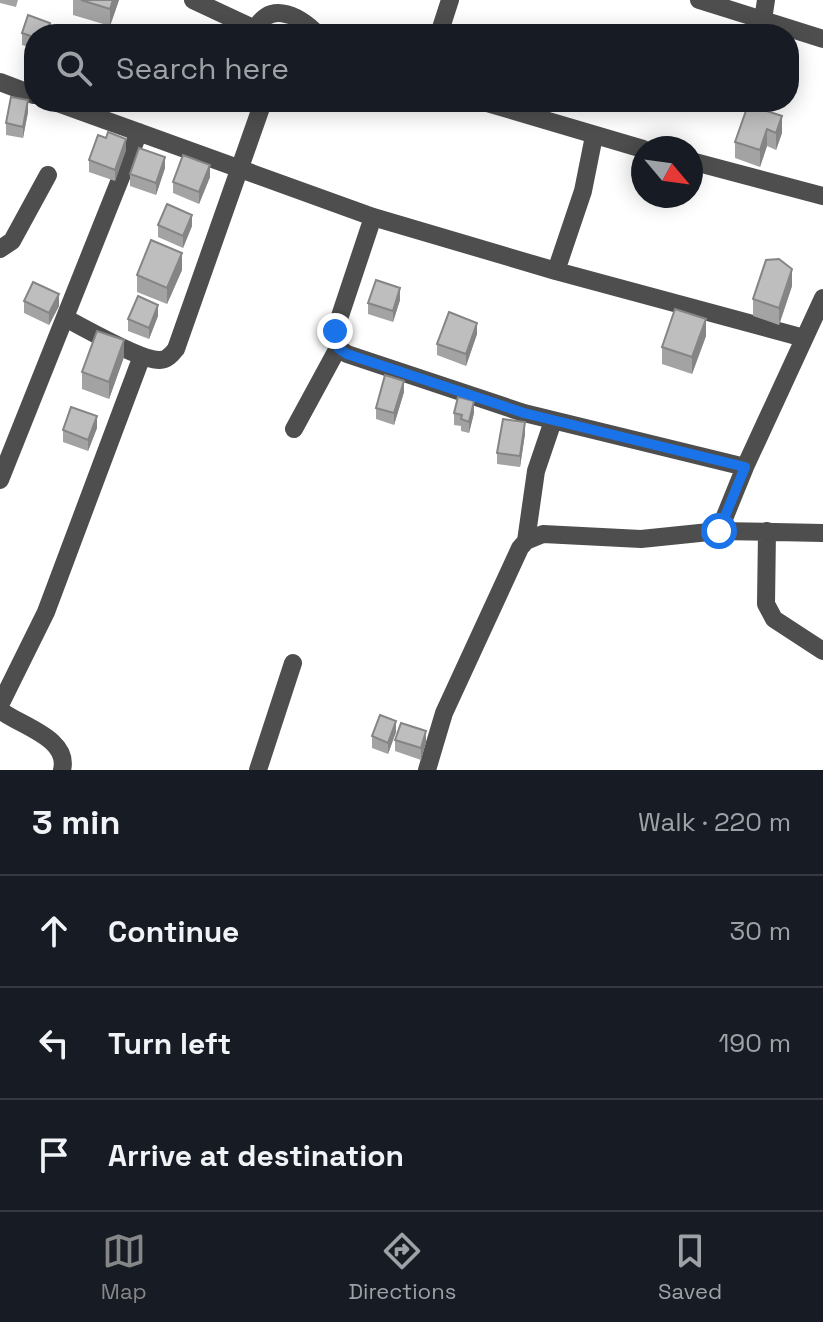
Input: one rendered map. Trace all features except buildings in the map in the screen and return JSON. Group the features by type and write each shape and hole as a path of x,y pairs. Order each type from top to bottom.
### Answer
{"street":[{"path":"193,0 241,24"},
{"path":"442,24 450,0"},
{"path":"699,0 776,24"},
{"path":"763,20 766,0"},
{"path":"258,24 271,12 293,6 309,24"},
{"path":"799,31 823,39"},
{"path":"0,82 24,91"},
{"path":"83,112 373,217 556,271 804,338"},
{"path":"65,318 142,356 160,360 170,357 176,349 260,112"},
{"path":"516,112 631,146"},
{"path":"0,480 139,132"},
{"path":"556,271 583,191 594,136"},
{"path":"703,164 823,196"},
{"path":"0,249 12,241 48,175"},
{"path":"294,429 338,348 335,331 373,217"},
{"path":"719,531 823,298"},
{"path":"338,348 347,354 553,421 745,467"},
{"path":"62,770 64,762 59,748 0,707 46,612 142,356"},
{"path":"526,541 536,471 553,421"},
{"path":"427,770 444,713 468,656 526,541 543,534 641,539 719,531 823,533"},
{"path":"767,531 766,604 769,612 774,619 823,651"},
{"path":"258,770 293,663"}],"route":[{"path":"335,331 338,348 347,354 524,413 745,467 719,531"}]}
